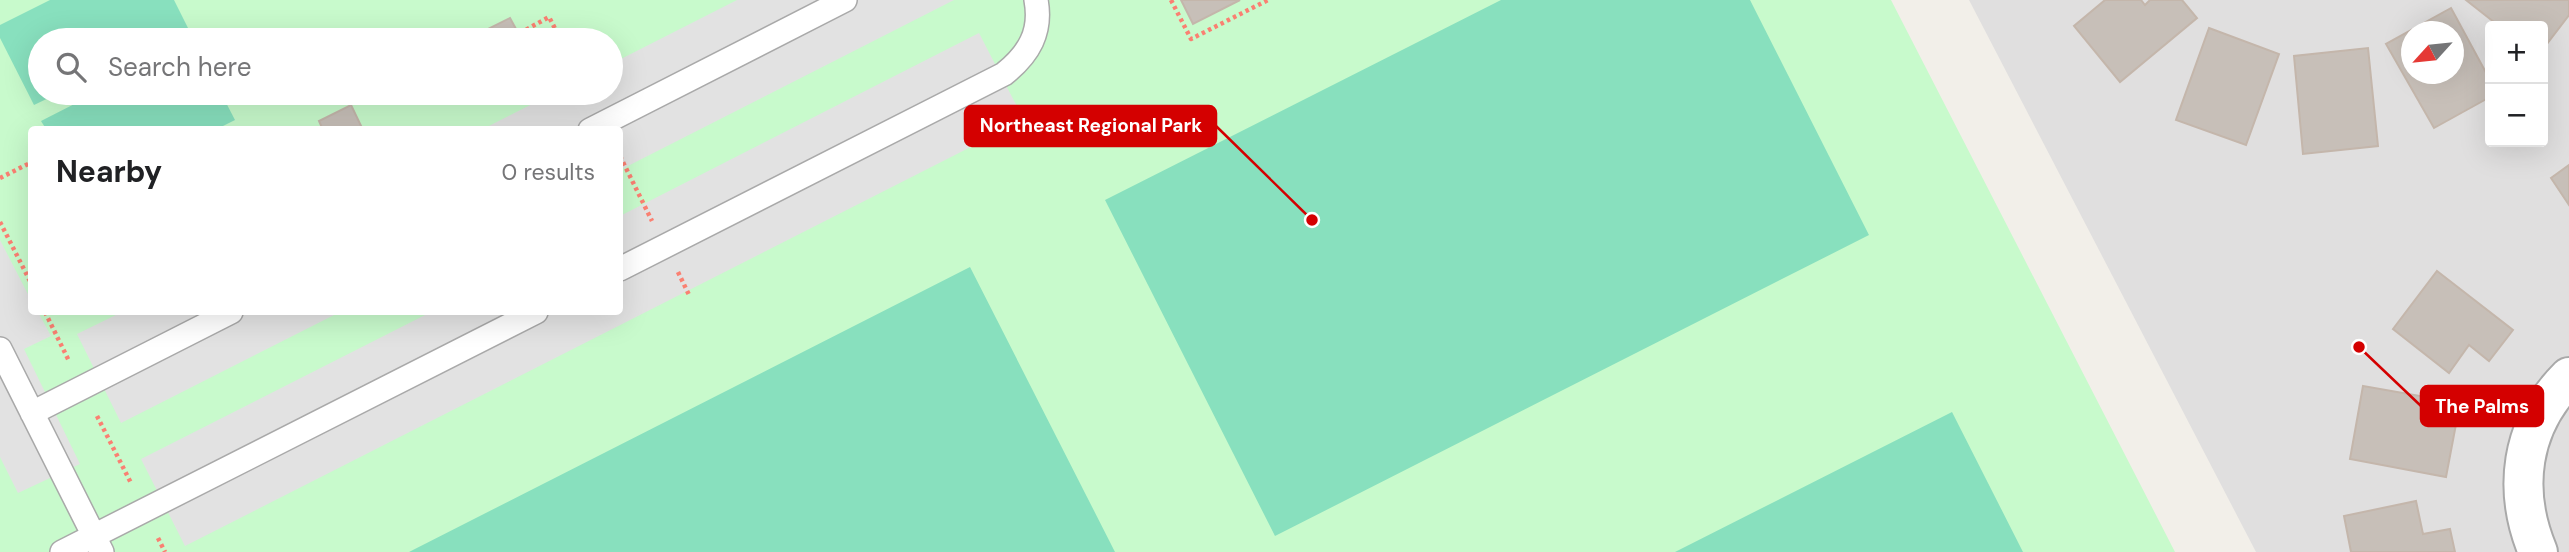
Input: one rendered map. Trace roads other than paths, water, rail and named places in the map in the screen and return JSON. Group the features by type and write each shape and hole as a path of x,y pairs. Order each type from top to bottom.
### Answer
{"street":[{"path":"2538,552 2527,526 2522,491 2527,447 2545,406 2569,377"}],"lane":[{"path":"598,126 845,0"},
{"path":"623,267 1004,74 1019,62 1036,33 1039,16 1036,0"},
{"path":"32,413 225,315"},
{"path":"62,552 98,544 144,510 530,315"},
{"path":"0,349 98,544"}],"place":[{"name":"Northeast Regional Park","path":"1312,220"},
{"name":"The Palms","path":"2359,347"}]}
